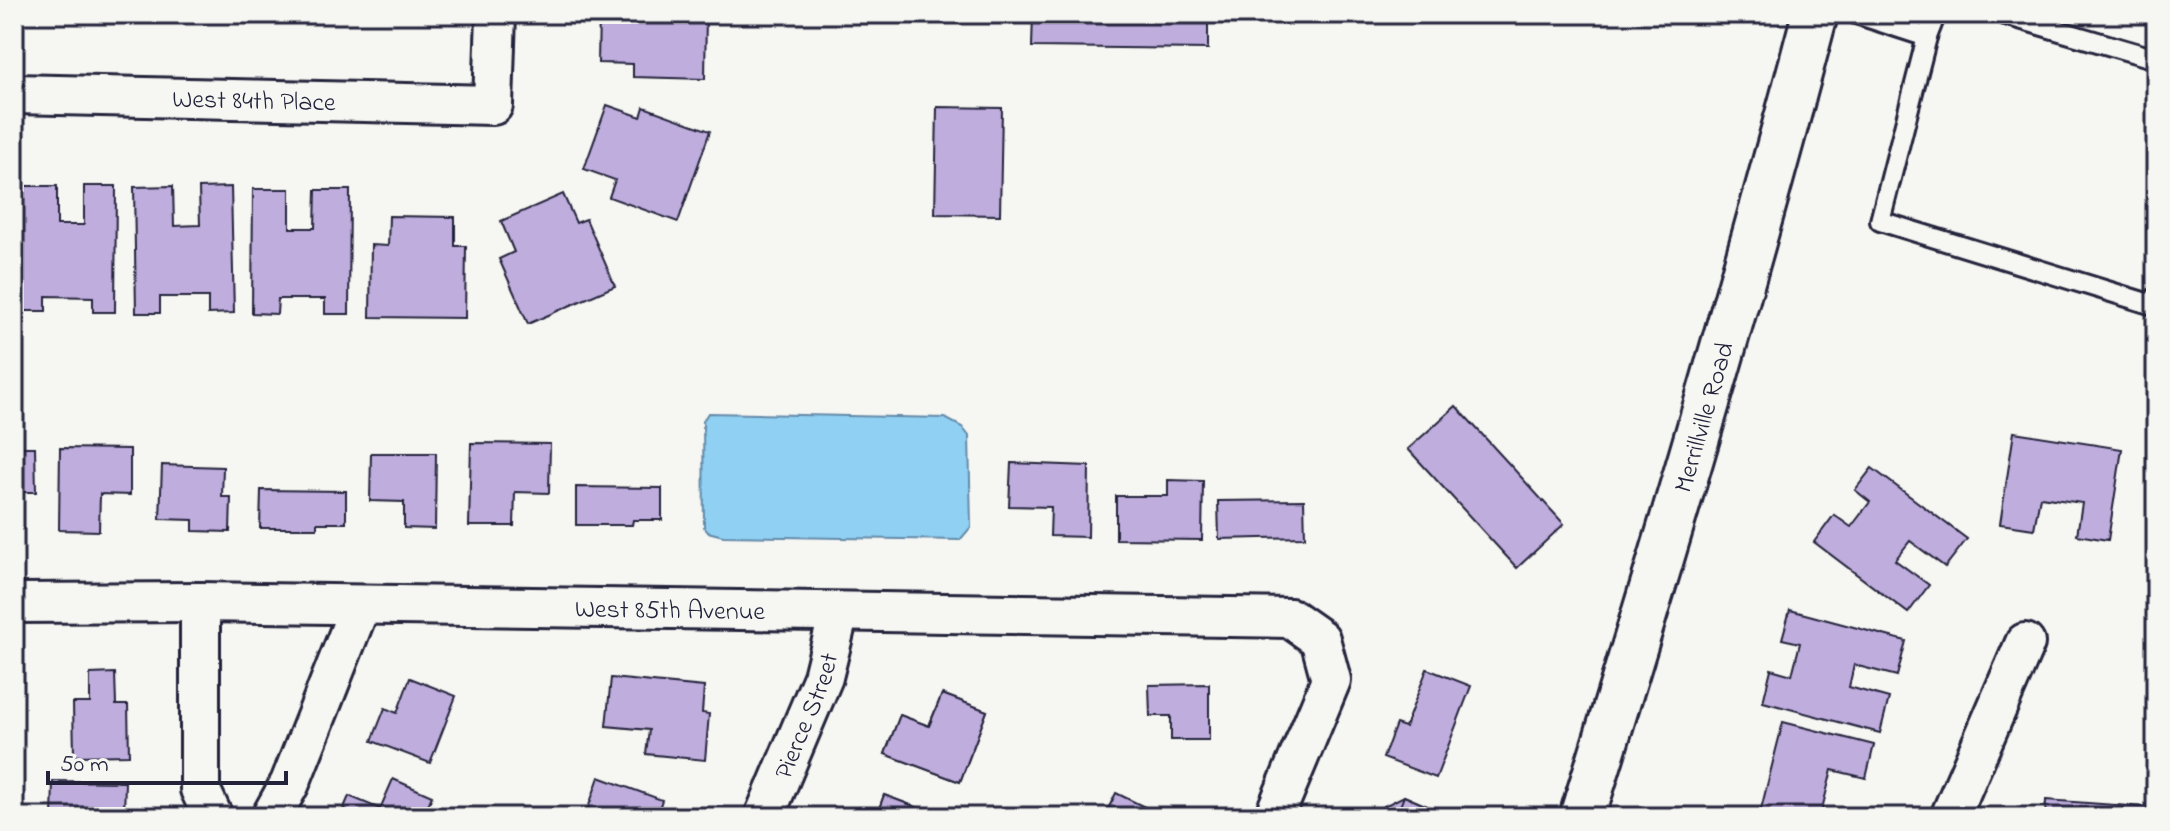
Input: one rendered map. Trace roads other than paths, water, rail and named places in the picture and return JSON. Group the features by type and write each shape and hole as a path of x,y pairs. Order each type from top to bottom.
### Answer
{"street":[{"name":"West 84th Place","path":"14,94 493,105 496,14"},
{"name":"Merrillville Road","path":"1582,817 1663,559 1770,187 1815,14"},
{"name":"West 85th Avenue","path":"14,603 200,602 1290,618 1320,639 1331,680 1274,817"},
{"path":"200,602 200,789 213,817"},
{"path":"271,817 290,783 360,606"},
{"name":"Pierce Street","path":"764,817 823,677 839,612"},
{"path":"1950,817 2025,643"}],"lane":[{"path":"1856,14 1927,37"},
{"path":"1936,14 1927,37 1880,221 2153,305 2156,297"},
{"path":"2002,14 2156,59"}],"water":[{"path":"708,413 945,418 962,427 969,436 971,527 960,540 723,536 708,532 704,527 703,421"}]}
